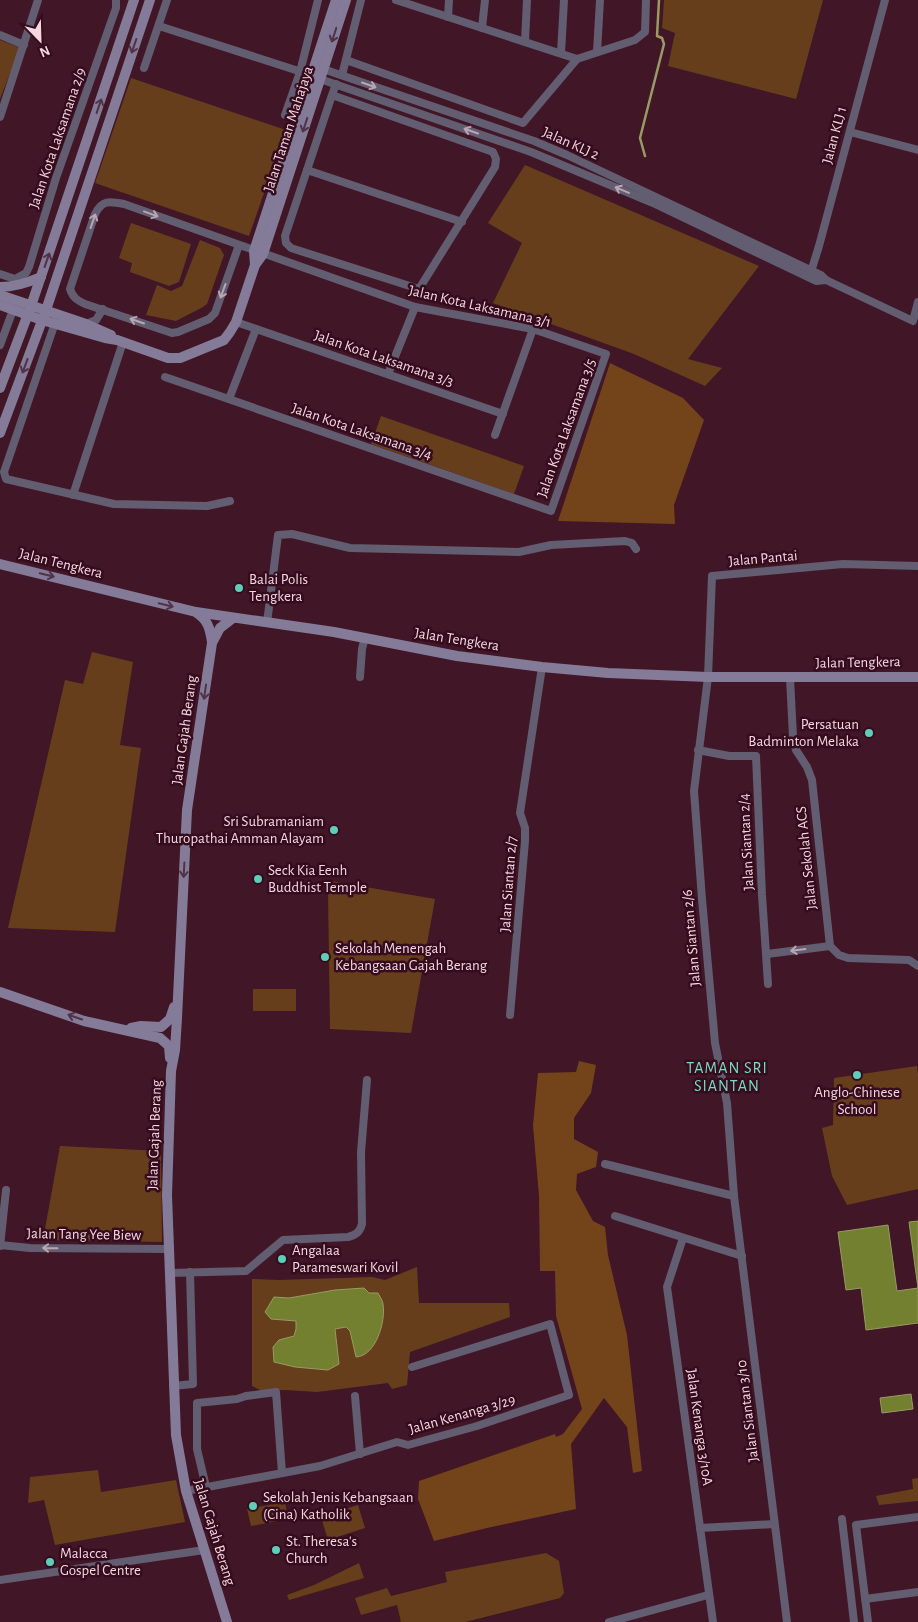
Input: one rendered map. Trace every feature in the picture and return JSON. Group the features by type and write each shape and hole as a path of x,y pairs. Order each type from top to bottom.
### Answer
{"street":[{"path":"0,117 38,0"},
{"name":"Jalan Kota Laksamana 2/9","path":"0,274 15,279 26,273 29,267 56,178 116,8 116,0"},
{"path":"0,433 44,315 150,0"},
{"path":"144,68 167,0"},
{"path":"285,114 300,72 318,0"},
{"name":"Jalan Taman Mahajaya","path":"44,315 55,324 120,341 168,358 180,358 224,340 236,322 255,266 305,95 318,74 319,52 336,0"},
{"name":"Jalan Taman Mahajaya","path":"259,253 318,74 346,0"},
{"path":"342,76 361,0"},
{"path":"396,0 577,59"},
{"path":"448,17 449,0"},
{"path":"482,28 485,0"},
{"path":"524,41 527,0"},
{"path":"561,53 564,0"},
{"path":"597,52 600,0"},
{"path":"346,60 523,123 577,59 635,40 644,32 646,0"},
{"name":"Jalan KLJ 1","path":"810,274 885,0"},
{"path":"0,388 41,277 134,1"},
{"path":"159,26 300,72 318,74"},
{"path":"0,35 24,45"},
{"name":"Jalan KLJ 2","path":"318,74 342,76 534,141 810,274 821,275 826,280 913,321 918,302"},
{"name":"Jalan KLJ 2","path":"318,74 336,84 531,152 654,200"},
{"path":"332,95 493,152 496,159 496,167 419,289 291,248 286,243 285,236 332,95 336,84"},
{"path":"850,132 918,150"},
{"path":"307,170 462,222"},
{"name":"Jalan Kota Laksamana 3/1","path":"103,309 75,300 70,289 95,214 99,207 105,203 113,202 124,204 415,307 533,329 606,354"},
{"path":"86,324 96,320 103,309 172,333 209,319 215,313 239,246"},
{"path":"0,287 14,286 41,277"},
{"path":"0,295 29,310 44,315"},
{"path":"0,305 13,310 29,310"},
{"path":"388,374 415,307"},
{"path":"0,346 13,310"},
{"name":"Jalan Taman Mahajaya","path":"44,315 86,324 107,332 120,341"},
{"name":"Jalan Kota Laksamana 3/3","path":"236,322 503,414"},
{"path":"55,324 4,472 6,479 114,504 207,506 230,501"},
{"path":"229,399 256,329"},
{"path":"495,435 533,329"},
{"path":"73,495 120,341"},
{"name":"Jalan Kota Laksamana 3/5","path":"551,511 606,354"},
{"name":"Jalan Kota Laksamana 3/4","path":"165,377 551,511"},
{"path":"267,623 278,534 292,534 350,548 519,552 551,546 625,541 632,543 636,549"},
{"name":"Jalan Tengkera","path":"0,564 196,612 365,637 457,656 542,667 608,673 708,677 918,677"},
{"name":"Jalan Pantai","path":"708,677 712,576 844,564 918,566"},
{"name":"Jalan Gajah Berang","path":"196,612 207,622 212,644 187,810 175,1050 171,1071 167,1195 168,1249 176,1435 186,1491 227,1622"},
{"name":"Jalan Gajah Berang","path":"212,644 220,628 233,618"},
{"path":"360,677 365,637"},
{"name":"Jalan Siantan 2/7","path":"510,1015 526,841 525,828 520,813 542,667"},
{"name":"Jalan Siantan 2/6","path":"708,677 694,791 706,959 715,1043 726,1103 734,1196"},
{"name":"Jalan Sekolah ACS","path":"790,678 793,737 796,750 807,767 812,780 830,946"},
{"name":"Jalan Siantan 2/4","path":"698,750 729,756 756,756 768,984"},
{"path":"767,954 830,946 839,955 848,958 909,960 918,966"},
{"path":"122,1029 141,1026 161,1027 167,1024 173,1013 178,986"},
{"path":"0,992 84,1021 160,1038 169,1046 171,1071"},
{"path":"170,1273 246,1271 283,1240 348,1237 355,1235 361,1230 361,1152 367,1080"},
{"path":"605,1164 734,1196"},
{"path":"0,1245 6,1190"},
{"name":"Jalan Siantan 3/10","path":"734,1196 786,1622"},
{"path":"615,1216 742,1256"},
{"name":"Jalan Kenanga 3/10A","path":"683,1238 667,1287 712,1622"},
{"name":"Jalan Tang Yee Biew","path":"0,1245 30,1248 168,1249"},
{"path":"173,1386 193,1384 190,1272"},
{"name":"Jalan Kenanga 3/29","path":"186,1491 320,1466 397,1442 408,1446 477,1426 569,1395 550,1324 412,1367"},
{"path":"206,1487 197,1449 197,1403 237,1399 276,1392 282,1474"},
{"path":"355,1396 360,1454"},
{"path":"868,1622 856,1525 918,1517"},
{"path":"842,1519 854,1622"},
{"path":"700,1528 774,1524"},
{"path":"0,1580 204,1550"},
{"path":"865,1599 918,1592"},
{"path":"609,1622 708,1595"}],"shaded area":[{"path":"664,0 823,0 796,99 668,66 675,33 662,28"},
{"path":"0,40 20,48 0,99"},
{"path":"131,78 286,130 249,236 95,183"},
{"path":"525,165 759,266 688,359 722,368 705,386 634,354 493,303 522,243 488,223"},
{"path":"131,223 191,244 179,282 169,286 130,272 132,263 119,258"},
{"path":"200,240 220,248 224,255 207,304 176,321 146,315 157,285 171,291 182,286"},
{"path":"610,363 683,398 704,420 674,505 675,524 558,521"},
{"path":"381,416 524,466 514,494 371,444"},
{"path":"92,652 133,662 120,745 141,748 115,932 8,928 65,680 83,684"},
{"path":"331,881 435,899 411,1033 330,1029 328,891"},
{"path":"253,989 296,989 296,1011 253,1011"},
{"path":"579,1061 596,1065 591,1093 574,1118 574,1139 598,1152 596,1167 577,1174 576,1190 593,1221 605,1227 608,1255 627,1335 642,1471 633,1473 627,1427 604,1398 571,1444 576,1509 434,1541 418,1499 419,1481 555,1434 556,1437 563,1434 582,1409 556,1316 555,1271 540,1271 539,1196 533,1125 538,1073 576,1072"},
{"path":"917,1066 918,1189 847,1205 832,1176 822,1128 833,1125 834,1078"},
{"path":"60,1146 161,1151 162,1242 43,1240"},
{"path":"918,1221 918,1288 909,1222"},
{"path":"888,1225 897,1291 918,1288 918,1323 866,1330 861,1288 846,1290 838,1232"},
{"path":"417,1267 419,1303 509,1303 510,1317 410,1352 407,1385 392,1389 388,1383 317,1392 262,1391 252,1386 252,1279 372,1277 385,1280"},
{"path":"364,1288 369,1293 378,1293 382,1300 384,1311 378,1336 369,1351 356,1357 350,1331 346,1327 335,1329 339,1364 328,1370 295,1367 274,1362 273,1347 279,1340 294,1336 296,1321 271,1319 265,1312 274,1297 289,1298 335,1290"},
{"path":"911,1394 913,1409 882,1413 880,1398"},
{"path":"98,1470 101,1492 176,1480 185,1522 55,1545 44,1500 28,1503 30,1477"},
{"path":"918,1478 918,1501 879,1505 876,1496 913,1489 912,1479"},
{"path":"285,1502 288,1519 251,1526 247,1509"},
{"path":"358,1505 365,1528 328,1540 321,1517"},
{"path":"546,1553 559,1561 564,1593 560,1598 465,1622 401,1622 397,1605 361,1615 355,1598 387,1588 391,1596 447,1582 445,1572"},
{"path":"359,1563 364,1578 289,1600 287,1595 314,1585"}],"waterway":[{"path":"645,156 640,138 664,44 662,38 657,36 659,0"}],"place":[{"name":"Balai Polis Tengkera","path":"239,588"},
{"name":"Persatuan Badminton Melaka","path":"869,733"},
{"name":"Sri Subramaniam Thuropathai Amman Alayam","path":"334,830"},
{"name":"Seck Kia Eenh Buddhist Temple","path":"258,879"},
{"name":"Sekolah Menengah Kebangsaan Gajah Berang","path":"325,957"},
{"name":"Anglo-Chinese School","path":"857,1075"},
{"name":"Angalaa Parameswari Kovil","path":"282,1259"},
{"name":"Sekolah Jenis Kebangsaan (Cina) Katholik","path":"253,1506"},
{"name":"St. Theresa's Church","path":"276,1550"},
{"name":"Malacca Gospel Centre","path":"50,1562"}],"district":[{"name":"TAMAN SRI SIANTAN","path":"727,1076"}]}
